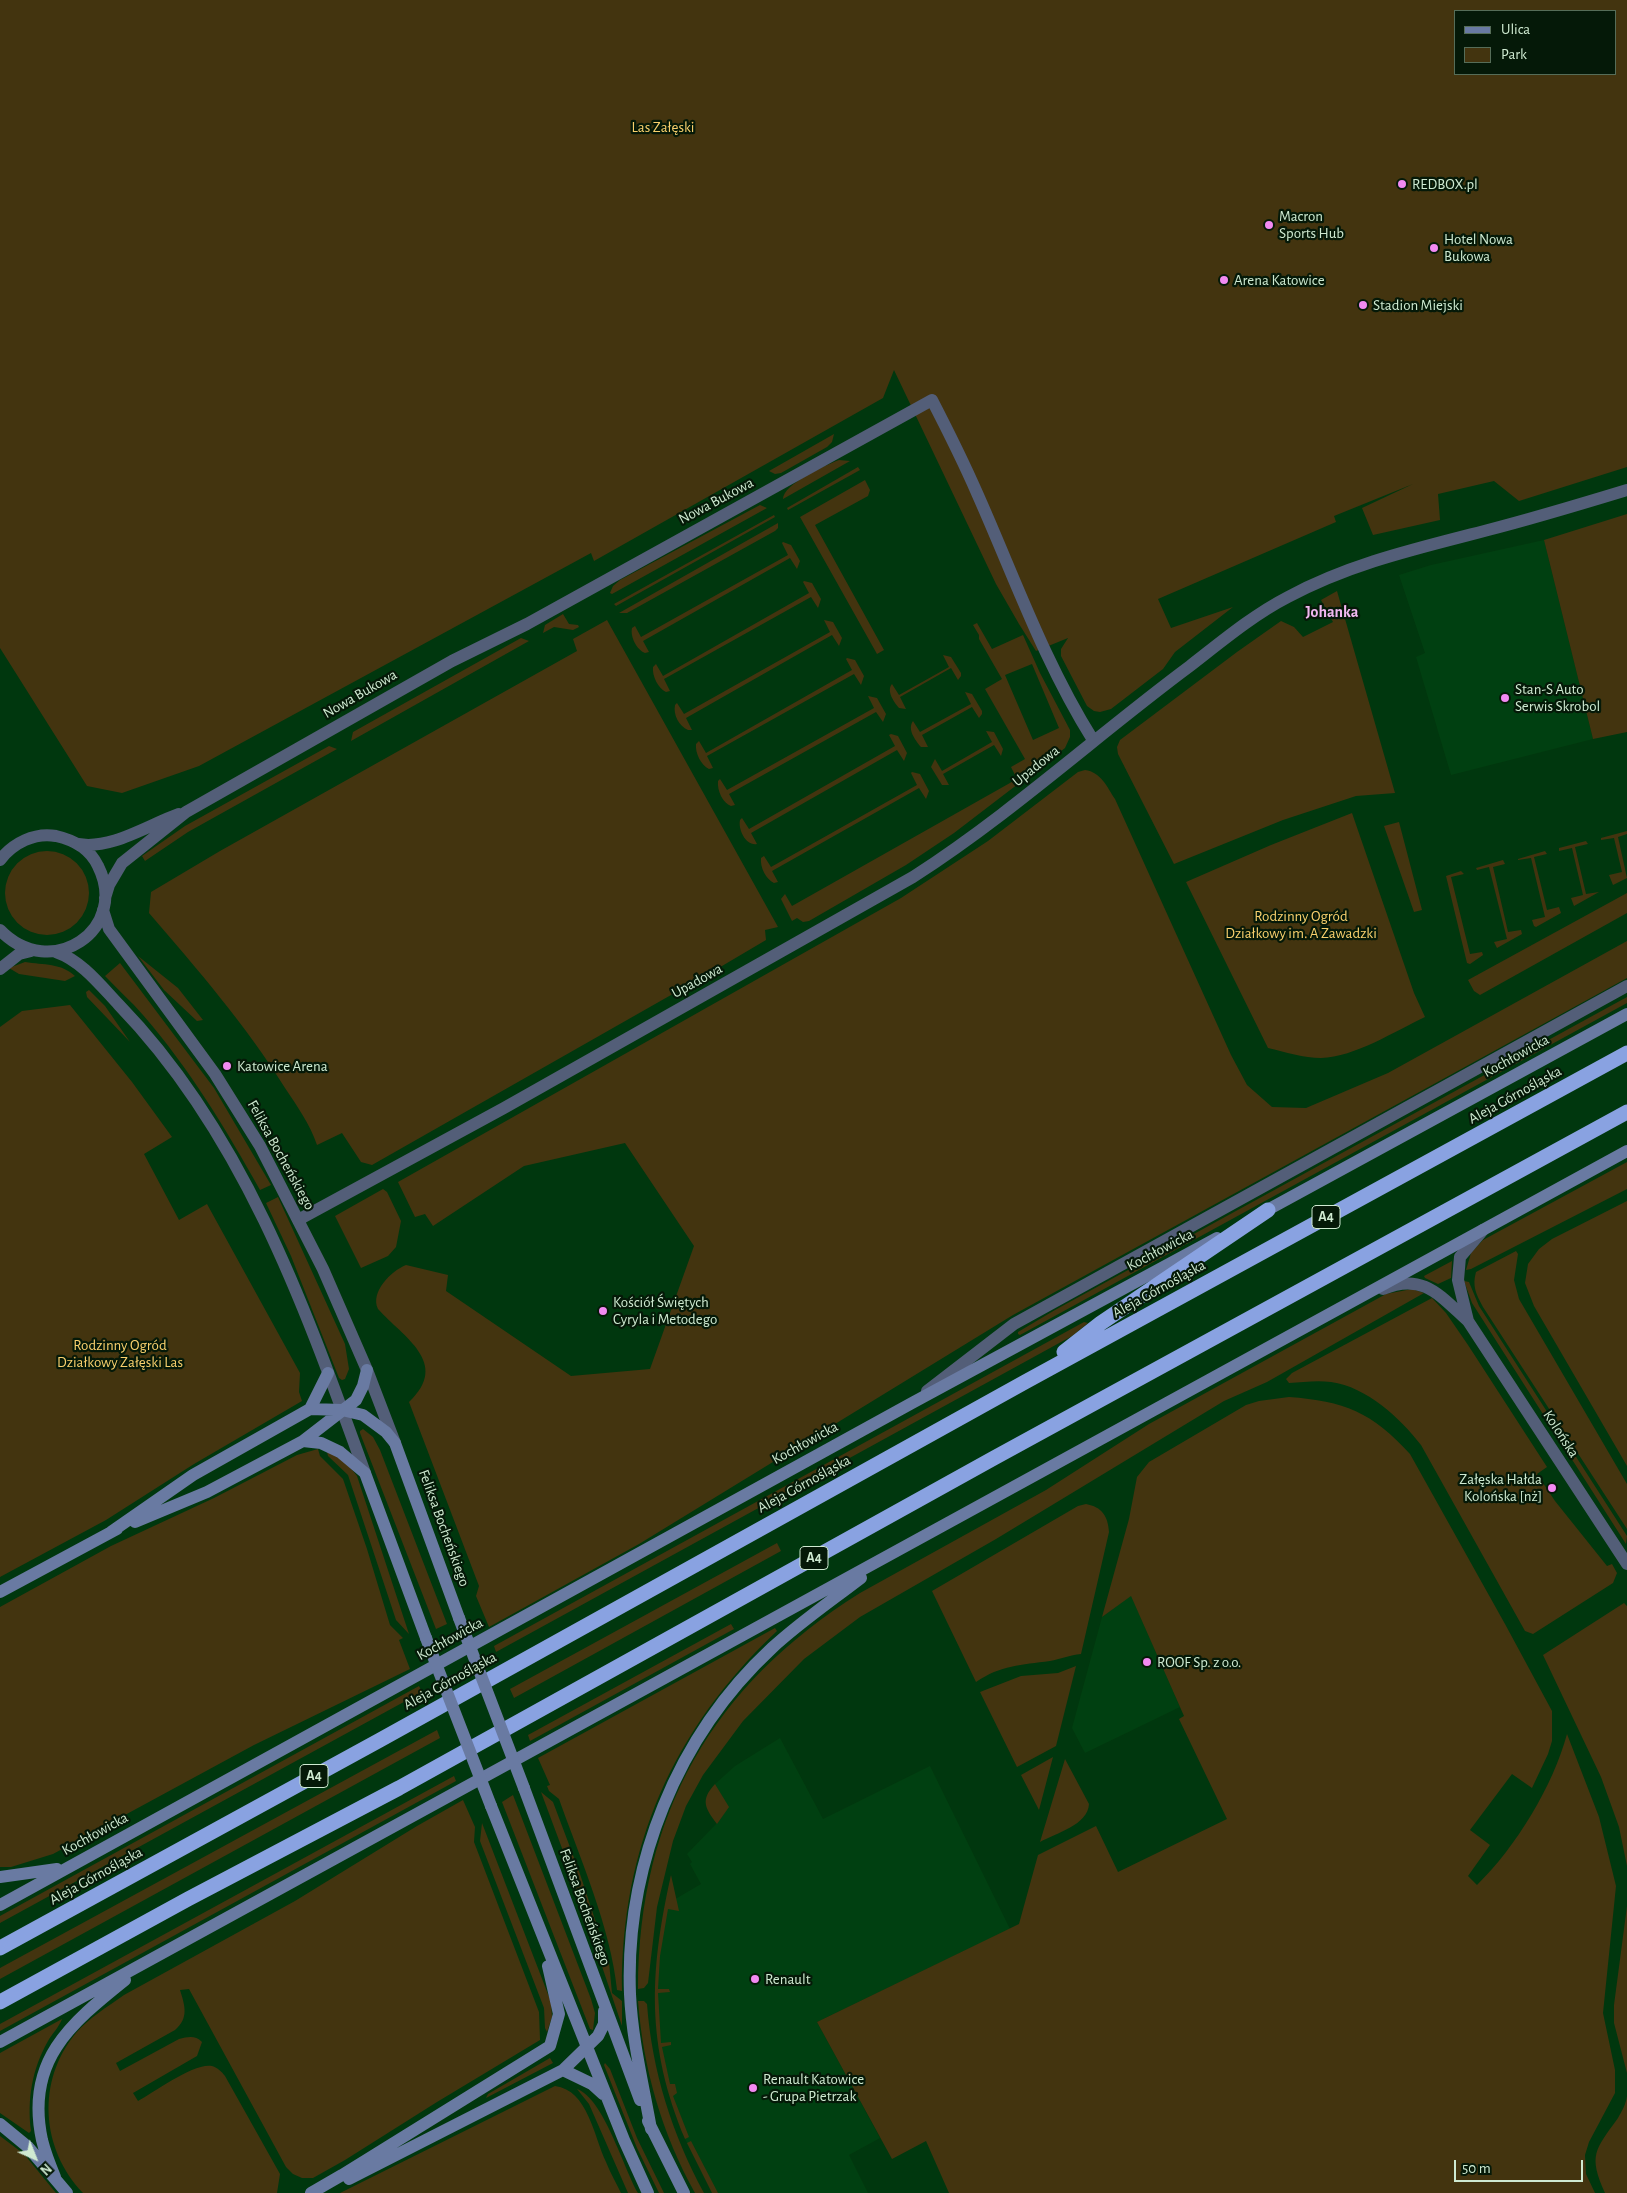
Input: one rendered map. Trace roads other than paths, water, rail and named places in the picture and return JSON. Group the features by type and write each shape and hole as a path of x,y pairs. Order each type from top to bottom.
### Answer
{"highway":[{"name":"Aleja Górnośląska","path":"0,1948 1025,1382 1627,1053"},
{"name":"A4","path":"0,2002 188,1899 408,1783 985,1463 1627,1112"},
{"path":"1025,1382 1101,1323 1268,1210"}],"main road":[{"name":"Kochłowicka","path":"0,1905 912,1403 1627,1014"},
{"path":"0,2042 1627,1151"},
{"path":"0,1592 111,1532 207,1492 303,1441 356,1400 364,1386 367,1370"},
{"path":"310,1409 328,1374"},
{"path":"111,1532 193,1475 310,1409 342,1410 363,1415 386,1432 395,1443"},
{"path":"303,1441 321,1443 340,1452 365,1473 491,1806 606,2096 648,2193"},
{"name":"Feliksa Bocheńskiego","path":"395,1443 651,2129 684,2193"},
{"path":"651,2129 634,2034 630,1995 630,1947 636,1899 646,1852 662,1809 707,1722 738,1682 772,1647 890,1554"},
{"path":"0,1877 70,1867"},
{"path":"311,2193 550,2046 559,2014 540,1930"},
{"path":"54,2177 42,2140 39,2115 40,2086 51,2054 66,2031 85,2012 153,1958"},
{"path":"320,2193 563,2070 598,2036 604,2024 604,2007"},
{"path":"563,2070 592,2084 606,2096"},
{"path":"0,2124 28,2147 67,2193"}],"street":[{"name":"Nowa Bukowa","path":"56,952 72,947 86,938 96,925 109,884 122,863 186,812 452,661 527,624 932,400 977,493 1014,584 1048,659 1072,708 1093,740"},
{"name":"Upadowa","path":"298,1220 504,1108 903,883 965,842 1093,740 1249,622 1285,598 1315,582 1378,559 1546,515 1627,490"},
{"name":"Nowa Bukowa","path":"78,844 87,846 110,842 156,822 186,812"},
{"path":"0,860 8,849 29,838 51,835 65,838 78,844"},
{"name":"Feliksa Bocheńskiego","path":"78,844 88,852 102,873 108,930 215,1074 244,1119 298,1220 367,1370 395,1443"},
{"path":"0,930 9,939 32,951"},
{"path":"0,969 14,957 32,951 56,952 70,958 94,978 145,1032 178,1074 211,1123 241,1174 287,1268 365,1473"},
{"path":"912,1403 1014,1324 1627,986"},
{"path":"1468,1321 1458,1280 1460,1257 1484,1229"},
{"path":"1343,1306 1396,1284 1418,1283 1435,1291 1468,1321"},
{"name":"Kolońska","path":"1468,1321 1627,1564"}],"place":[{"name":"REDBOX.pl","path":"1402,184"},
{"name":"Macron Sports Hub","path":"1269,225"},
{"name":"Hotel Nowa Bukowa","path":"1434,248"},
{"name":"Arena Katowice","path":"1224,280"},
{"name":"Stadion Miejski","path":"1363,305"},
{"name":"Stan-S Auto Serwis Skrobol","path":"1505,698"},
{"name":"Katowice Arena","path":"227,1066"},
{"name":"Kościół Świętych Cyryla i Metodego","path":"603,1311"},
{"name":"Załęska Hałda Kolońska [nż]","path":"1552,1488"},
{"name":"ROOF Sp. z o.o.","path":"1147,1662"},
{"name":"Renault","path":"755,1979"},
{"name":"Renault Katowice - Grupa Pietrzak","path":"753,2088"}],"district":[{"name":"Johanka","path":"1332,612"}],"park label":[{"name":"Las Załęski","path":"663,127"},
{"name":"Rodzinny Ogród Działkowy im. A Zawadzki","path":"1301,924"},
{"name":"Rodzinny Ogród Działkowy Załęski Las","path":"120,1354"}]}
